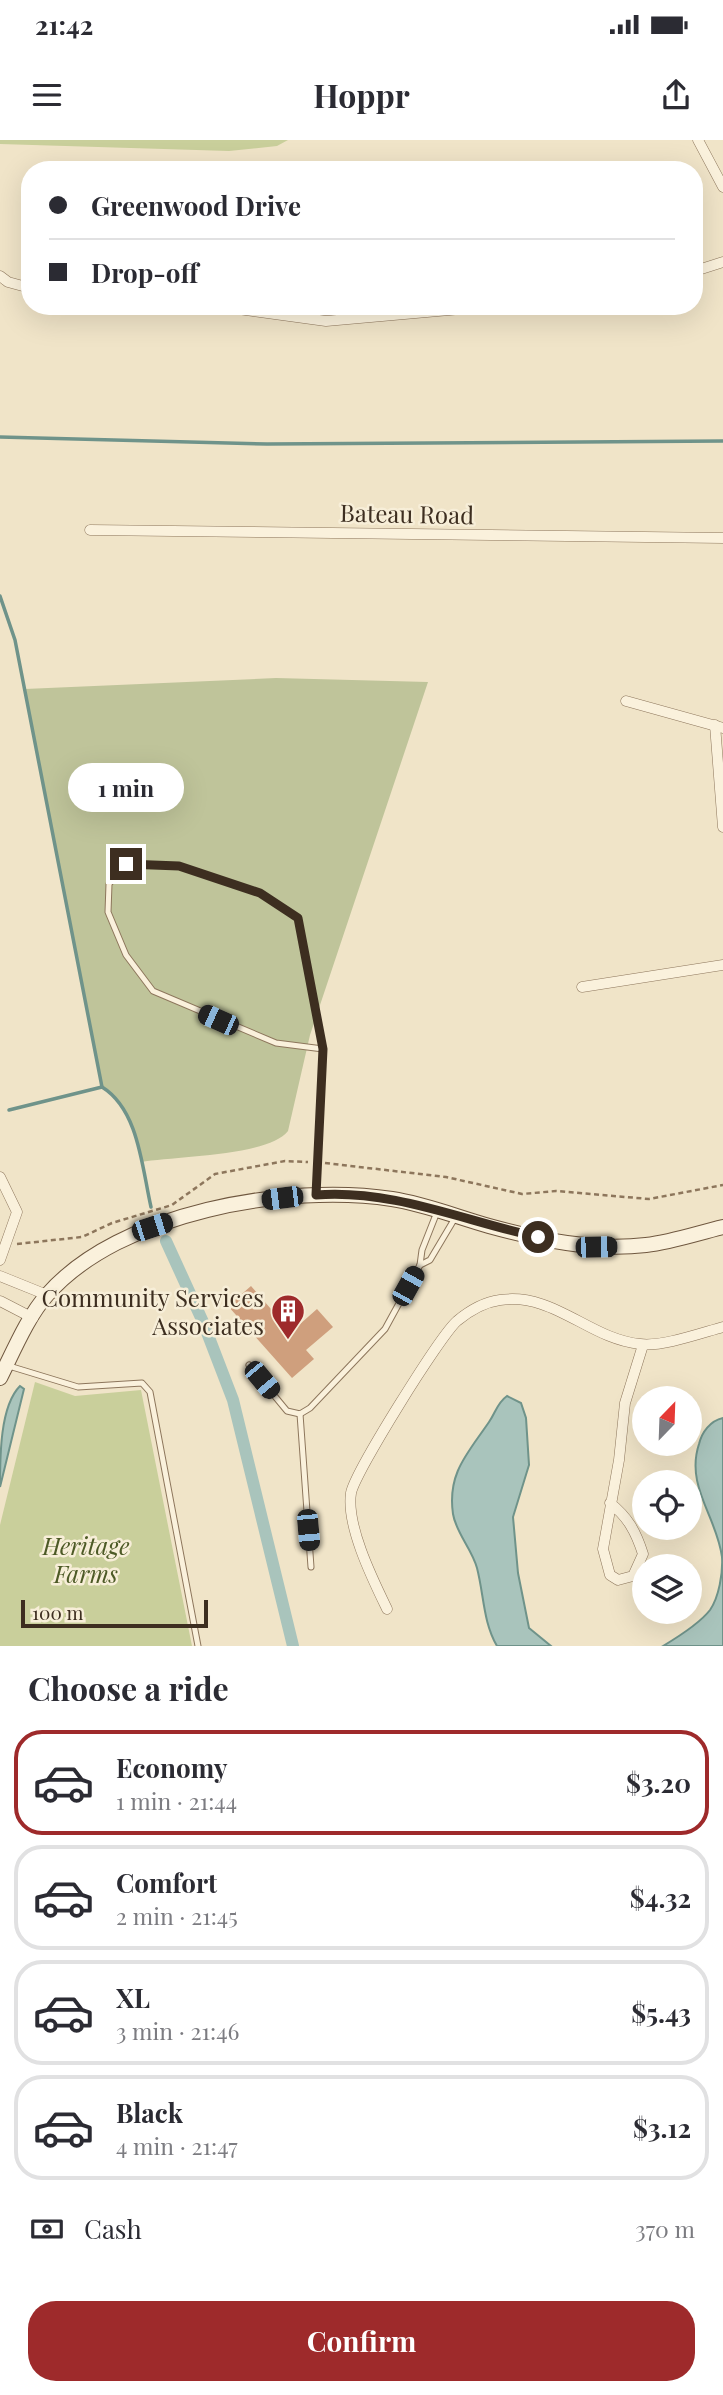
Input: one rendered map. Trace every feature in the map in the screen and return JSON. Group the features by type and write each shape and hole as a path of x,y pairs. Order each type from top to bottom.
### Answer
{"street":[{"path":"698,140 723,187"},
{"path":"703,268 723,262"},
{"path":"0,276 8,282 21,286"},
{"path":"282,315 326,321 393,315"},
{"name":"Bateau Road","path":"90,530 723,538"},
{"path":"626,701 719,726 723,827"},
{"path":"582,987 723,965"},
{"path":"0,1177 17,1212 0,1260"},
{"path":"3,1371 47,1295 92,1257 137,1233 238,1203 316,1195 361,1195 396,1199 543,1239 596,1247 648,1245 723,1227"},
{"path":"0,1276 47,1295"},
{"path":"387,1609 363,1559 351,1506 352,1493 366,1462 441,1341 457,1322 478,1307 499,1300 541,1302 625,1341 643,1345 723,1327"},
{"path":"0,1301 33,1318"},
{"path":"610,1503 624,1514 636,1532 643,1554 633,1576 618,1580 610,1575 603,1549 610,1503 629,1382 643,1345"}],"lane":[{"path":"316,1195 323,1049 298,918 260,893 179,866 126,864 109,884 108,912 126,955 153,992 276,1044 323,1049"},
{"path":"249,1365 288,1411 300,1413 310,1408 385,1329 420,1265 422,1250 438,1210"},
{"path":"420,1265 430,1260 456,1216"},
{"path":"3,1371 78,1387 142,1383 150,1392 198,1646"},
{"path":"300,1413 311,1567"}],"green space":[{"path":"0,140 288,140 277,146 229,151 0,144"},
{"path":"276,678 428,682 310,1035 288,1131 262,1146 220,1154 141,1162 137,1141 124,1110 102,1087 25,689"},
{"name":"Heritage Farms","path":"35,1382 75,1396 141,1390 192,1646 0,1646 0,1525"}],"water":[{"path":"20,1386 24,1389 0,1487 5,1419 13,1395"},
{"path":"507,1396 521,1403 526,1418 529,1465 513,1517 518,1573 529,1628 551,1646 497,1646 486,1618 477,1568 453,1514 453,1487 461,1464"},
{"path":"723,1418 723,1646 663,1646 695,1624 702,1624 702,1618 710,1610 718,1592 722,1557 702,1498 702,1470 696,1470 697,1456 702,1456 702,1436 714,1422"}],"building":[{"name":"Community Services Associates","path":"251,1286 291,1332 317,1309 333,1327 306,1350 314,1359 292,1378 228,1306"}],"waterway":[{"path":"0,437 267,444 723,441"},
{"path":"0,596 15,640 102,1087 124,1110 131,1125 151,1207"},
{"path":"9,1110 102,1087"},
{"path":"166,1241 203,1322 233,1400 293,1646"}],"place":[{"name":"Community Services Associates","path":"288,1341"}],"route":[{"path":"126,864 179,866 260,893 298,918 323,1049 316,1195 361,1195 396,1199 538,1237"}]}
